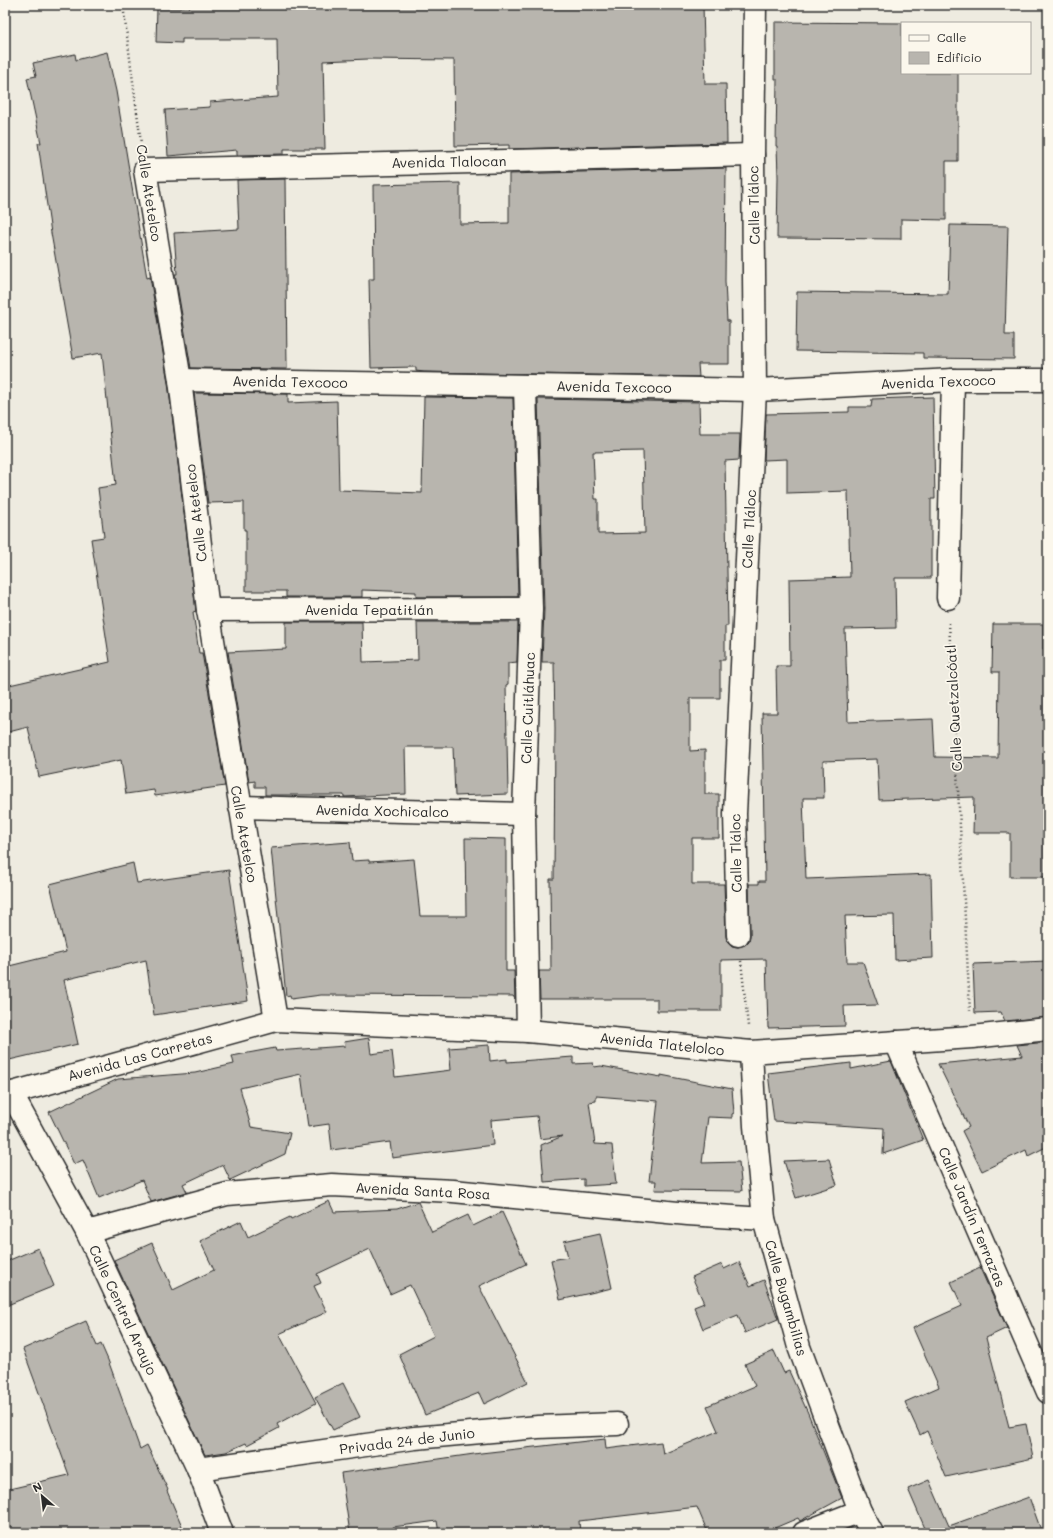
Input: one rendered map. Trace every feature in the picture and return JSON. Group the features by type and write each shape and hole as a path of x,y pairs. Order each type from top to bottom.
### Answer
{"street":[{"name":"Calle Tláloc","path":"738,935 735,814 756,390 753,154 755,5"},
{"name":"Avenida Tlalocan","path":"145,170 753,154"},
{"name":"Calle Atetelco","path":"145,170 180,380 208,610 276,1020"},
{"name":"Avenida Texcoco","path":"180,380 756,390 953,380 1048,380"},
{"path":"948,598 953,380"},
{"name":"Calle Cuitláhuac","path":"525,386 531,610 524,814 528,1031"},
{"name":"Avenida Tepatitlán","path":"208,610 531,610"},
{"name":"Avenida Xochicalco","path":"240,807 524,814"},
{"name":"Avenida Tlatelolco","path":"276,1020 528,1031 751,1052 972,1037 1048,1029"},
{"name":"Avenida Las Carretas","path":"8,1094 276,1020"},
{"name":"Calle Jardín Terrazas","path":"896,1042 1048,1392"},
{"name":"Calle Bugambilias","path":"751,1052 755,1126 764,1219 799,1347 860,1510 872,1533"},
{"name":"Calle Central Araujo","path":"8,1094 87,1232 198,1469 222,1533"},
{"name":"Avenida Santa Rosa","path":"87,1232 226,1194 332,1186 453,1191 688,1214 764,1219"},
{"name":"Privada 24 de Junio","path":"198,1469 415,1438 538,1427 617,1424"},
{"path":"804,1533 860,1510"}],"path":[{"name":"Calle Atetelco","path":"123,5 145,170"},
{"name":"Calle Quetzalcóatl","path":"948,598 972,1037"},
{"path":"738,935 751,1052"}],"building":[{"path":"190,5 703,5 705,84 726,84 727,143 509,149 509,145 455,146 454,60 368,59 323,61 325,149 284,149 284,154 237,155 237,150 168,156 165,110 210,107 210,102 278,97 277,39 182,39 182,43 156,42 157,8 190,8"},
{"path":"775,22 901,23 901,74 958,74 958,161 946,161 946,220 901,219 901,239 777,238 777,79 775,79"},
{"path":"107,52 116,91 147,278 150,277 168,382 196,611 193,612 199,653 202,653 225,786 155,796 154,790 126,794 121,760 39,777 28,727 5,733 5,686 110,662 91,539 104,537 98,488 116,485 102,353 73,358 51,233 38,143 41,143 27,78 36,76 33,63 75,54 76,60"},
{"path":"726,168 725,281 727,321 729,321 729,364 698,364 699,377 424,372 416,371 416,367 371,368 369,279 374,279 373,185 460,183 460,224 509,223 509,174"},
{"path":"285,179 287,369 191,368 175,274 177,274 174,233 239,229 237,180"},
{"path":"950,225 1008,226 1005,335 1014,335 1014,359 923,358 923,353 796,351 797,292 948,294"},
{"path":"194,393 288,394 288,403 337,401 339,490 422,493 424,397 513,398 518,597 416,597 416,592 362,590 362,597 286,597 286,591 246,591 246,530 244,530 244,502 208,503"},
{"path":"933,397 935,499 931,499 931,578 895,578 896,628 845,629 848,722 933,719 935,757 998,758 999,672 992,672 993,624 1043,624 1043,649 1048,649 1048,877 1010,877 1010,833 973,833 974,797 879,800 877,759 823,761 824,798 803,798 806,879 931,874 933,958 895,960 894,915 845,916 847,962 863,962 878,1005 844,1006 845,1026 768,1028 766,959 721,960 721,1011 657,1011 657,999 540,999 539,971 551,971 550,879 554,879 555,729 554,662 542,662 544,609 538,399 699,402 700,434 740,434 739,460 725,461 728,626 725,626 725,660 720,660 720,698 690,698 690,751 705,750 705,794 719,794 719,838 692,838 692,884 724,884 727,941 732,946 738,947 745,945 749,941 749,884 759,884 759,881 765,881 762,713 777,713 776,666 790,666 789,579 850,577 848,491 787,493 787,459 764,460 766,414 849,412 849,407 871,407 872,399","holes":["643,451 645,533 598,534 598,499 595,499 593,452"]},
{"path":"286,622 362,622 363,662 418,660 417,622 518,622 517,662 508,663 508,684 506,685 508,794 455,796 453,747 405,747 406,794 344,797 344,795 265,795 265,787 255,787 255,781 249,782 228,652 286,649"},
{"path":"465,838 506,839 506,971 514,971 515,999 513,996 321,995 291,999 290,995 286,996 271,848 350,842 352,861 369,860 369,862 414,859 420,916 466,916"},
{"path":"133,863 137,883 229,870 248,1001 154,1015 146,960 64,980 78,1044 5,1061 5,967 66,952 50,884"},
{"path":"1048,961 1048,1017 1005,1021 1001,1012 975,1013 973,964"},
{"path":"369,1038 371,1054 392,1051 395,1077 451,1070 449,1048 489,1045 490,1061 507,1059 507,1062 573,1057 573,1064 593,1063 594,1067 601,1066 661,1077 661,1075 732,1089 734,1113 732,1114 732,1118 708,1117 702,1163 739,1162 742,1191 655,1190 656,1181 649,1181 658,1101 596,1096 596,1101 589,1102 595,1144 612,1145 616,1184 584,1186 584,1179 544,1182 541,1145 563,1136 540,1139 537,1116 491,1120 493,1145 392,1158 390,1142 332,1150 329,1124 308,1127 301,1074 240,1088 251,1127 290,1133 285,1154 230,1180 223,1165 183,1184 187,1192 151,1202 142,1180 99,1198 83,1160 74,1164 49,1112 118,1079 195,1073 234,1064 232,1056 275,1048 276,1051 345,1046 344,1042"},
{"path":"1048,1042 1048,1146 1028,1156 1026,1150 982,1171 962,1131 969,1127 938,1064 1022,1056 1017,1045"},
{"path":"891,1061 923,1140 883,1154 884,1128 774,1121 768,1073 851,1063 851,1069"},
{"path":"829,1159 837,1185 796,1198 784,1161"},
{"path":"329,1201 334,1212 397,1209 418,1202 432,1232 468,1215 473,1226 502,1212 526,1264 479,1286 528,1382 484,1404 479,1393 425,1415 399,1354 434,1336 410,1285 390,1294 370,1249 317,1274 321,1283 314,1286 327,1312 279,1334 316,1403 277,1424 279,1428 247,1445 246,1443 226,1452 205,1455 114,1260 152,1243 173,1290 214,1270 200,1241 241,1221 248,1237 290,1217 291,1219"},
{"path":"600,1233 612,1288 560,1300 551,1260 568,1257 564,1241"},
{"path":"38,1248 54,1286 5,1306 5,1262"},
{"path":"739,1262 750,1286 764,1280 778,1319 745,1333 738,1315 703,1329 694,1307 704,1303 692,1277 722,1264 724,1269"},
{"path":"980,1268 1007,1328 986,1338 1009,1427 1026,1424 1033,1458 946,1477 927,1431 920,1435 905,1402 939,1387 913,1328 962,1306 951,1282"},
{"path":"86,1321 97,1346 101,1344 108,1360 140,1449 147,1445 168,1490 167,1491 185,1533 5,1533 5,1490 69,1475 23,1349"},
{"path":"774,1351 784,1373 789,1371 808,1413 842,1498 800,1521 798,1518 763,1533 708,1533 697,1507 579,1521 580,1533 439,1533 437,1521 393,1527 394,1533 350,1533 341,1473 481,1453 605,1439 606,1449 661,1442 663,1454 718,1431 707,1406 755,1386 745,1364"},
{"path":"343,1383 360,1417 333,1430 315,1397"},
{"path":"929,1480 949,1526 1029,1497 1042,1533 927,1533 908,1489"}]}
